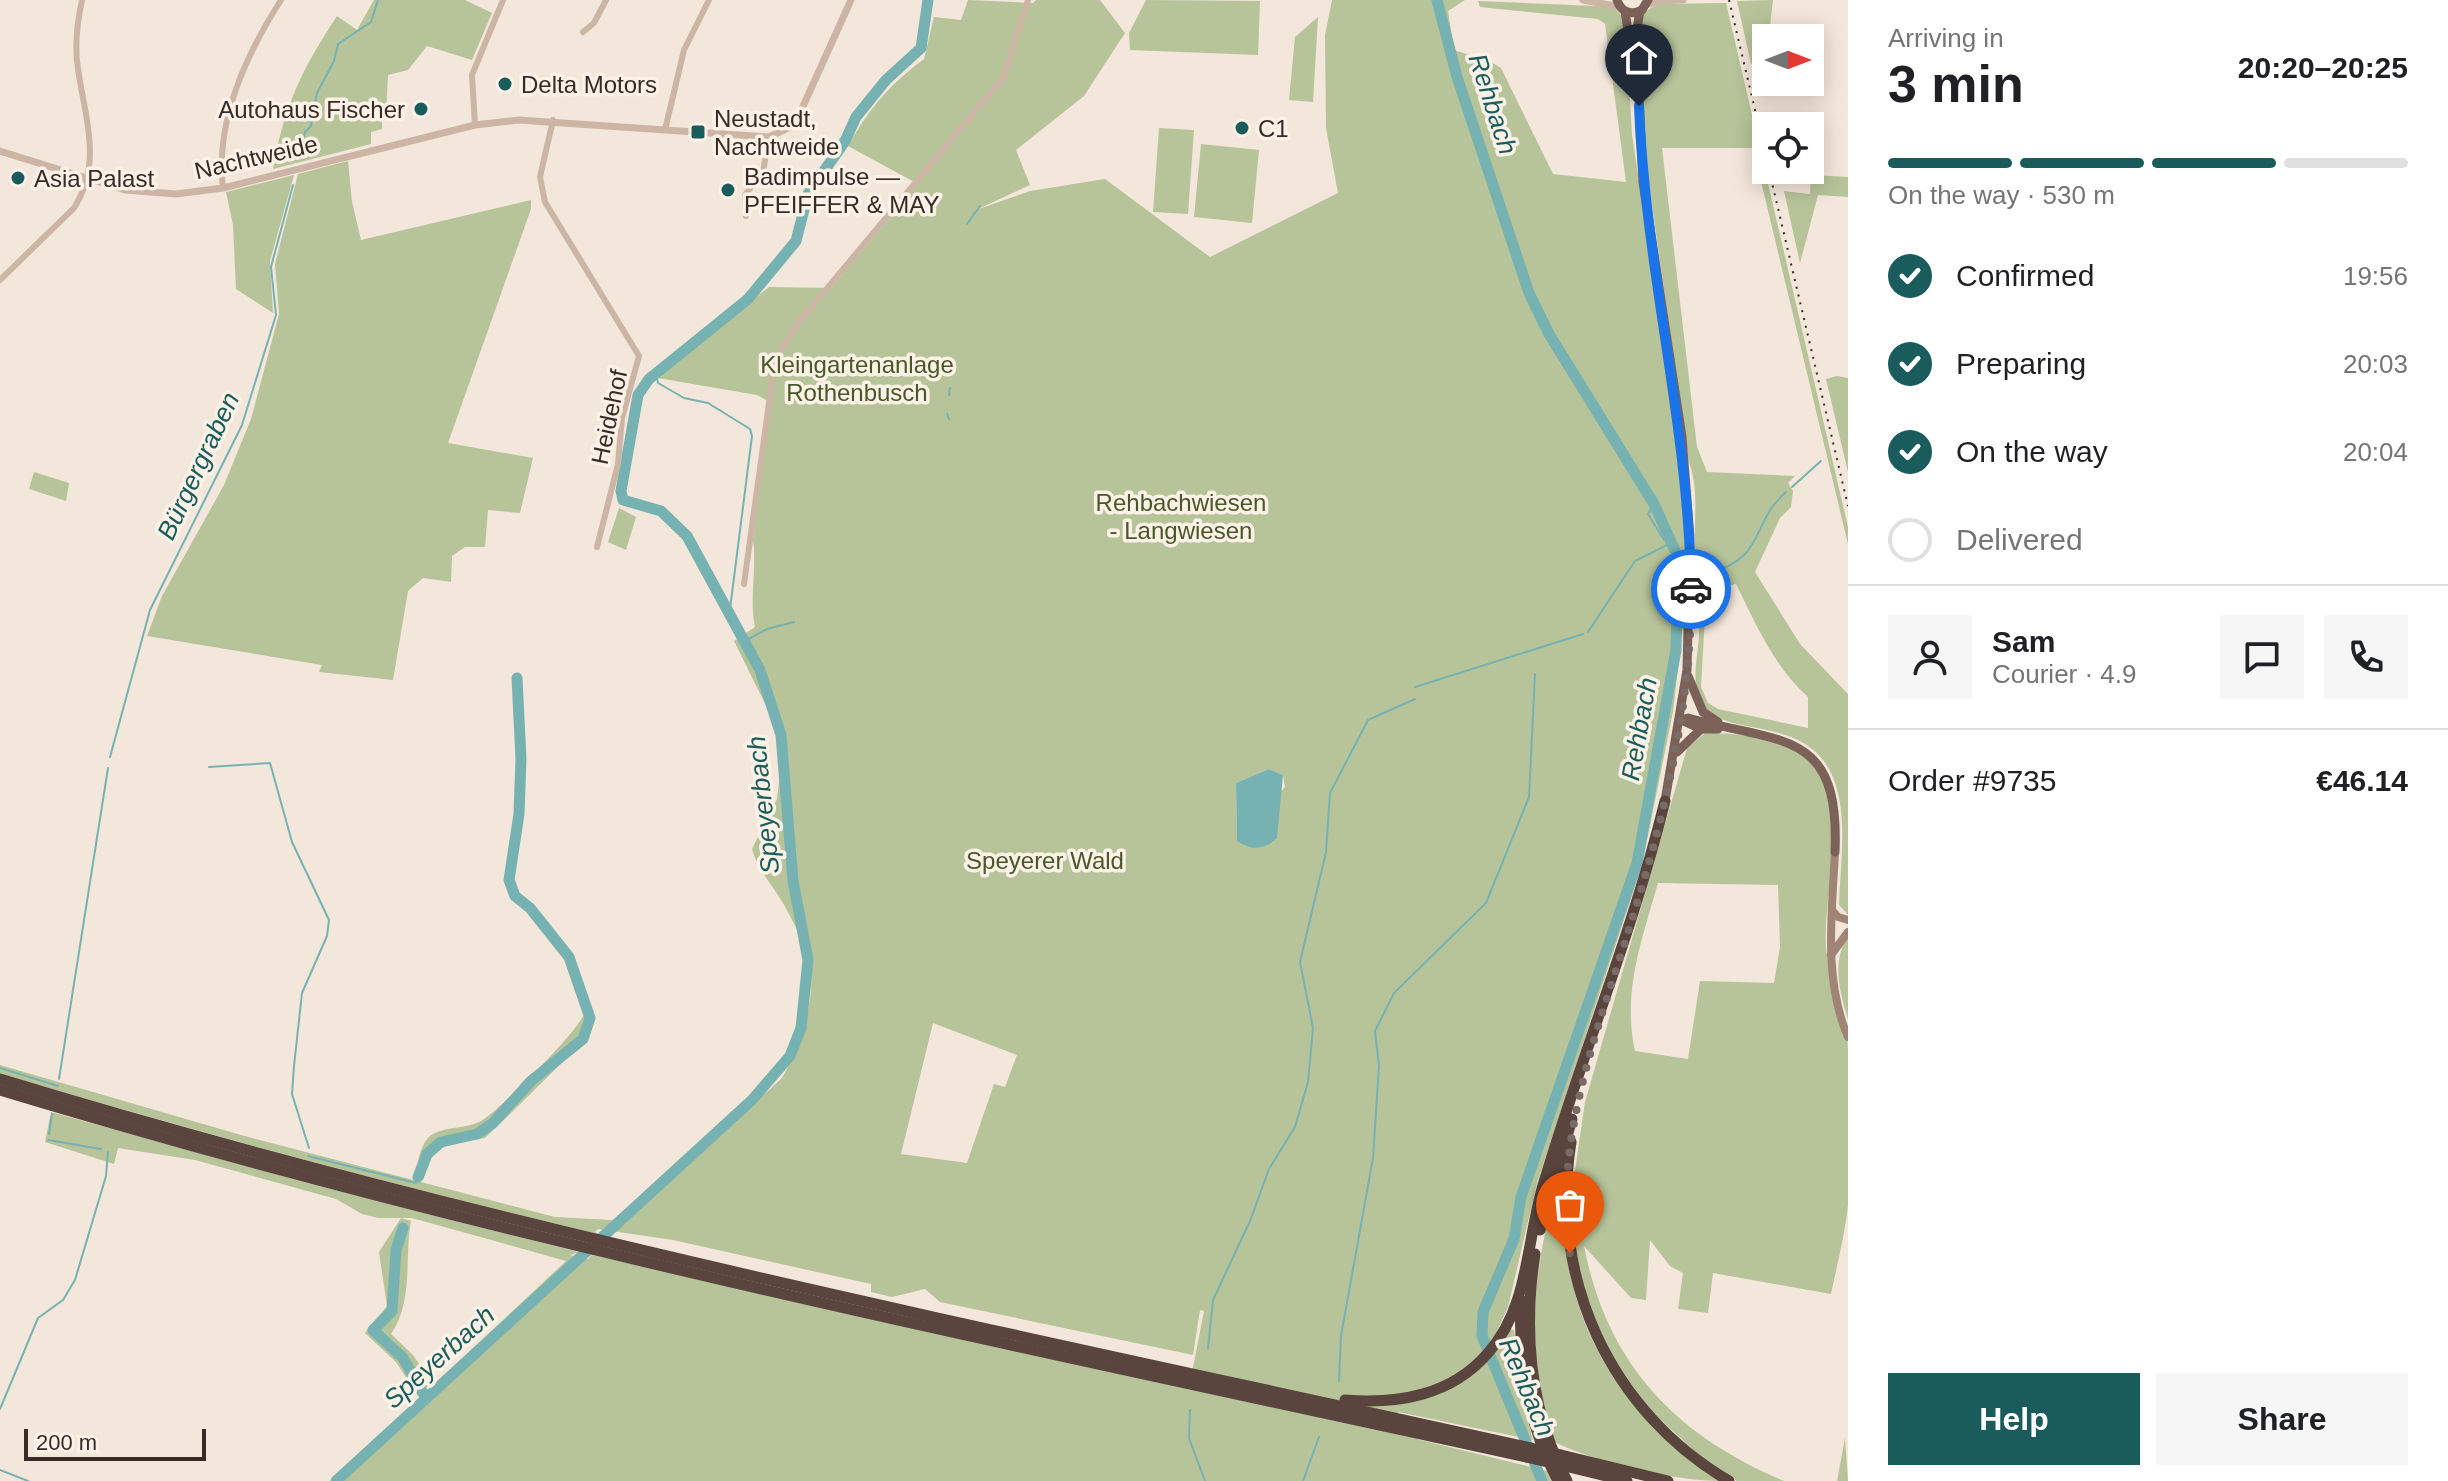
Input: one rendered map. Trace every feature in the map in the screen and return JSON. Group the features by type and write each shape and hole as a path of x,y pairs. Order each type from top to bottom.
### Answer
{"highway":[{"path":"1567,1481 1550,1443 1536,1396 1530,1309 1543,1218 1665,801"},
{"path":"1275,1397 1376,1402 1408,1399 1449,1384 1482,1360 1494,1347 1514,1310 1543,1185 1616,969"},
{"path":"0,1079 278,1159 591,1238 602,1246"},
{"path":"0,1090 275,1169 580,1246 602,1246 1524,1451"},
{"path":"1577,1102 1567,1169 1566,1219 1573,1269 1586,1315 1610,1364 1645,1411 1680,1446 1729,1481"},
{"path":"1523,1280 1520,1332 1524,1378 1536,1431 1558,1481"},
{"path":"1304,1398 1563,1460 1668,1481"},
{"path":"1563,1460 1627,1481"}],"main road":[{"path":"1640,153 1636,34 1644,5 1620,6 1629,24 1640,153 1687,490 1691,598 1687,670 1665,801"},
{"path":"1687,670 1703,712 1727,729"},
{"path":"1681,720 1688,718 1790,744 1819,765 1830,782 1835,805 1831,956 1839,1010 1848,1037"},
{"path":"1681,720 1701,729 1727,729"},
{"path":"1675,755 1701,729"},
{"path":"1834,916 1848,920"},
{"path":"1831,956 1848,931 1834,916"}],"street":[{"path":"0,280 74,208 87,178 92,144 76,55 82,0"},
{"path":"223,188 221,150 232,103 259,39 281,0"},
{"path":"475,125 472,75 503,0"},
{"path":"583,32 594,23 606,0"},
{"path":"665,130 684,50 709,0"},
{"path":"746,216 745,195 763,172 769,137 784,132 796,121 851,0"},
{"path":"744,584 775,360 798,323 1003,78 1028,0"},
{"path":"1583,0 1620,6"},
{"path":"1644,5 1683,0"},
{"name":"Nachtweide","path":"0,151 143,193 191,193 223,188 475,125 553,120 769,137"},
{"name":"Heidehof","path":"553,120 540,177 545,202 639,356 622,418 618,464 597,547"}],"green space":[{"path":"374,0 465,0 492,13 472,60 427,46 408,70 388,75 386,114 382,114 382,129 371,132 371,144 273,169 289,107 304,71 325,35 337,16 357,30"},
{"path":"968,0 1033,3 1036,0 1100,0 1125,33 1084,96 1016,150 1030,185 976,210 1030,191 1105,179 1210,257 1338,193 1326,128 1325,35 1332,0 1465,0 1448,11 1454,50 1501,68 1553,174 1626,182 1605,24 1598,19 1480,7 1478,1 1607,7 1618,12 1626,25 1632,135 1669,378 1686,543 1687,590 1673,712 1642,865 1537,1183 1508,1307 1492,1342 1474,1360 1457,1375 1399,1404 1449,1388 1509,1329 1514,1330 1524,1409 1533,1440 1398,1412 1392,1433 1547,1471 1551,1481 331,1481 566,1261 412,1218 378,1218 362,1214 336,1199 195,1160 118,1148 114,1164 45,1142 51,1112 315,1185 579,1252 570,1255 588,1259 592,1255 1189,1388 1204,1311 1200,1310 1193,1355 940,1302 925,1289 892,1297 871,1292 871,1284 673,1240 598,1229 595,1232 598,1234 523,1216 298,1158 0,1074 0,1065 241,1135 555,1217 611,1220 620,1225 781,1079 806,1022 811,974 798,931 752,849 777,799 784,742 734,641 755,627 753,540 770,402 757,395 658,378 769,287 831,288 918,184 848,146 881,98 924,59 934,17 961,20","holes":["1269,769 1283,775 1285,787 1237,841 1236,783","933,1023 1017,1055 1005,1087 994,1084 967,1163 901,1154"]},
{"path":"1146,0 1260,1 1258,55 1130,50 1129,33"},
{"path":"1773,0 1770,24 1752,24 1752,64 1751,64 1737,1"},
{"path":"1726,3 1752,115 1752,148 1662,148 1697,447 1707,472 1795,476 1788,483 1793,491 1791,507 1780,518 1755,572 1800,644 1848,694 1848,915 1839,905 1840,803 1825,763 1809,746 1789,736 1726,721 1710,712 1697,691 1695,674 1699,620 1695,493 1644,150 1639,16 1657,4","holes":["1736,584 1785,672 1808,697 1808,728 1718,709 1708,703 1701,687 1706,599 1714,589"]},
{"path":"1318,17 1313,102 1289,100 1295,37"},
{"path":"1159,128 1194,130 1188,214 1153,212"},
{"path":"1201,144 1259,150 1252,223 1194,217"},
{"path":"348,161 352,202 361,240 531,200 531,209 448,443 533,458 520,513 488,510 485,547 465,547 452,556 451,582 423,578 408,591 393,680 319,672 322,665 147,636 162,596 224,485 251,419 279,314 275,264 298,174"},
{"path":"294,175 270,261 273,313 236,289 233,225 226,192"},
{"path":"1824,176 1848,177 1848,197 1818,195 1800,263 1784,191 1810,194 1811,184 1824,184"},
{"path":"1762,184 1768,184 1848,527 1848,544"},
{"path":"1837,376 1848,378 1848,472 1826,379"},
{"path":"34,472 69,483 66,501 29,489"},
{"path":"619,508 636,517 626,550 608,542"},
{"path":"1705,733 1756,737 1791,748 1806,757 1818,769 1826,784 1834,823 1834,844 1826,947 1848,1047 1848,1205 1841,1250 1831,1294 1713,1273 1708,1313 1678,1309 1683,1273 1670,1266 1650,1240 1646,1300 1631,1298 1584,1246 1595,1288 1610,1326 1629,1360 1652,1390 1679,1418 1710,1441 1745,1463 1784,1481 1737,1481 1702,1458 1648,1408 1613,1358 1589,1305 1573,1241 1571,1198 1585,1102 1687,748","holes":["1658,883 1778,885 1780,947 1774,983 1700,981 1688,1059 1635,1051 1632,987 1640,945"]},
{"path":"1848,937 1848,1019 1838,966"},
{"path":"583,1016 594,1017 585,1040 508,1116 485,1138 445,1144 432,1157 423,1180 414,1178 420,1153 429,1137 444,1130 475,1124 490,1114 552,1054"},
{"path":"1565,1152 1564,1227 1571,1277 1581,1313 1596,1347 1637,1408 1692,1459 1723,1481 1682,1478 1636,1469 1591,1457 1552,1441 1537,1365 1536,1296 1546,1227"},
{"path":"401,1218 411,1221 406,1294 391,1334 413,1355 432,1382 418,1396 396,1362 365,1333 387,1306 379,1252"},
{"path":"1845,1438 1848,1481 1837,1481"}],"water":[{"path":"1269,769 1283,775 1277,838 1263,847 1248,846 1237,841 1236,783"}],"waterway":[{"name":"Bürgergraben","path":"300,153 305,132 311,126 317,93 334,61 338,44 371,22 378,0"},
{"name":"Speyerbach","path":"336,1481 752,1100 790,1056 801,1028 808,960 793,881 781,735 760,670 687,536 661,511 623,500 621,491 638,395 649,379 748,299 796,241 808,194 845,141 856,117 886,80 921,48 928,0"},
{"name":"Rehbach","path":"1437,0 1457,77 1529,293 1549,334 1654,504 1678,557 1676,650 1637,863 1521,1197 1514,1239 1483,1312 1482,1336 1542,1481"},
{"name":"Bürgergraben","path":"110,757 150,610 242,425 276,315 271,267 293,185"},
{"path":"967,224 980,206"},
{"path":"656,374 658,383 684,398 708,403 750,429 752,436 729,617"},
{"path":"949,395 950,388"},
{"path":"947,414 949,419"},
{"path":"1792,487 1821,461"},
{"path":"1706,575 1740,559 1774,505 1786,492"},
{"path":"1654,504 1648,514 1664,540"},
{"path":"1588,632 1635,561 1667,545"},
{"path":"745,641 767,629 794,622"},
{"path":"1415,687 1583,634"},
{"path":"1339,1381 1341,1336 1373,1158 1379,1066 1375,1031 1394,993 1486,903 1529,797 1535,674"},
{"path":"418,1177 427,1154 441,1142 477,1134 493,1123 531,1081 583,1039 590,1018 569,957 530,908 515,896 509,880 519,814 521,759 517,678"},
{"path":"1208,1348 1213,1300 1250,1221 1269,1169 1295,1127 1308,1082 1313,1028 1300,962 1326,852 1330,793 1368,720 1415,699"},
{"path":"209,767 270,763 292,842 329,920 327,936 302,993 294,1066 292,1094 309,1148"},
{"name":"Bürgergraben","path":"59,1079 108,768"},
{"path":"0,1068 58,1086"},
{"name":"Bürgergraben","path":"49,1134 52,1114"},
{"name":"Bürgergraben","path":"48,1140 101,1149"},
{"name":"Bürgergraben","path":"0,1409 38,1318 63,1300 75,1280 106,1176 108,1152"},
{"path":"308,1156 416,1183"},
{"path":"403,1228 396,1250 392,1311 373,1330 403,1358 426,1398"},
{"path":"1190,1410 1189,1438 1205,1481"},
{"path":"1303,1481 1319,1437"},
{"name":"Bürgergraben","path":"0,1470 28,1481"}],"railway":[{"path":"1729,0 1756,112"},
{"path":"1772,184 1848,506"}],"way so far":[{"path":"1570,1253 1566,1186 1577,1102 1649,865 1665,801 1687,670 1691,589"}],"place":[{"name":"Delta Motors","path":"505,84"},
{"name":"Autohaus Fischer","path":"421,109"},
{"name":"C1","path":"1242,128"},
{"name":"Neustadt, Nachtweide","path":"698,132"},
{"name":"Asia Palast","path":"18,178"},
{"name":"Badimpulse — PFEIFFER & MAY","path":"728,190"}],"route":[{"path":"1639,106 1643,182 1684,461 1691,589"}],"park label":[{"name":"Kleingartenanlage Rothenbusch","path":"857,378"},
{"name":"Rehbachwiesen - Langwiesen","path":"1181,516"},
{"name":"Speyerer Wald","path":"1045,860"}]}
